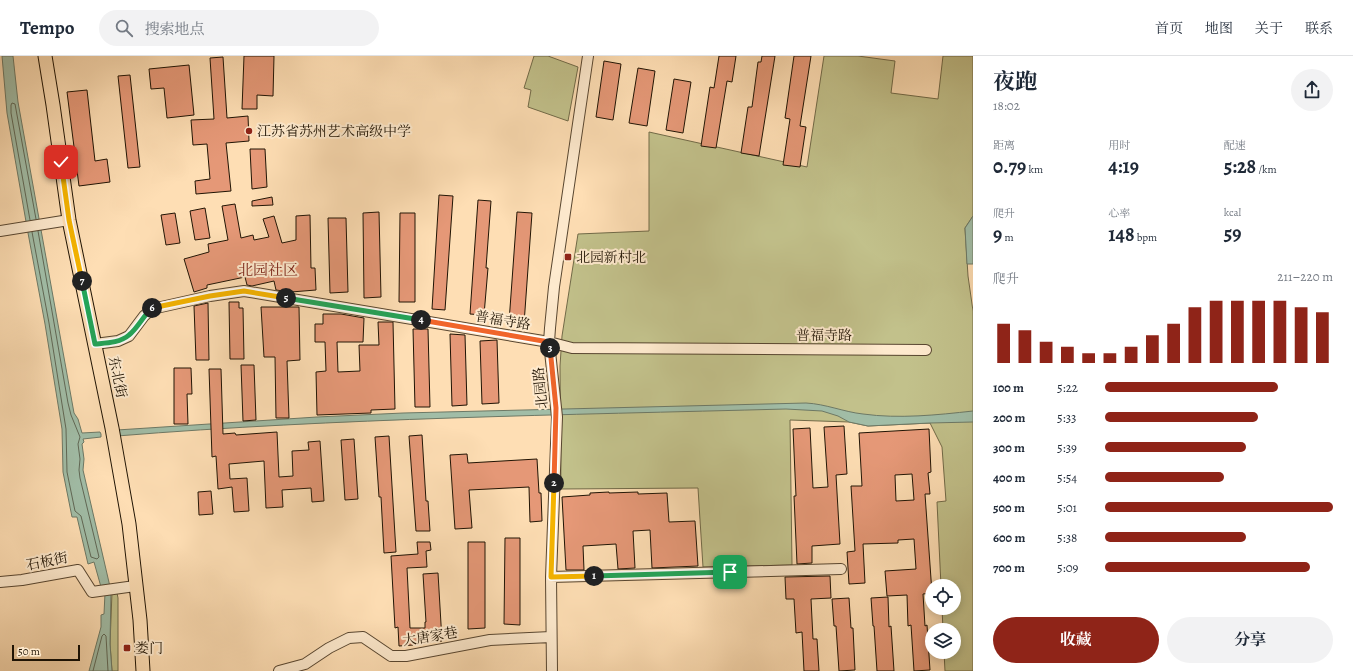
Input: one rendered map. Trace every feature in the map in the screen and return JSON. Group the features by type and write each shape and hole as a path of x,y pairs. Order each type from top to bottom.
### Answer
{"main road":[{"name":"东北街","path":"45,56 69,220 112,428 131,540 140,620 143,671"},
{"name":"东北街","path":"134,671 135,586"}],"street":[{"name":"北园路","path":"552,671 551,577 557,412 549,342 554,287 588,56"},
{"path":"0,231 69,220"},
{"name":"普福寺路","path":"95,344 118,341 129,336 152,308 210,296 244,291 549,342 572,348 926,350"},
{"path":"551,577 840,569"},
{"name":"石板街","path":"0,582 22,580 78,570 92,592 135,586"},
{"name":"大唐家巷","path":"279,671 305,664 329,648 349,638 363,638 391,656 406,656 490,640 551,637"}],"shaded area":[{"path":"534,56 548,56 578,67 568,121 528,107 531,90 524,88"},
{"path":"824,56 858,56 895,61 891,93 938,99 943,56 973,56 973,216 965,228 968,276 973,311 973,671 945,671 944,659 961,659 961,623 943,623 942,615 961,615 961,579 941,579 937,502 946,501 942,447 930,423 868,426 849,422 790,420 792,565 703,567 698,488 561,489 560,366 562,336 578,234 649,231 649,132 807,167"},
{"path":"112,592 117,593 118,598 118,671 112,671 110,644"}],"water":[{"path":"2,56 13,56 18,102 74,413 78,419 82,433 100,432 101,434 101,437 83,439 83,470 111,591 110,644 112,671 89,671 101,627 101,615 104,614 105,593 101,587 94,562 88,564 77,517 72,517 63,472 62,429 45,324 7,113"},
{"path":"973,216 973,264 967,264 965,228"},
{"path":"806,403 856,413 890,416 932,415 973,411 973,422 868,426 849,422 838,416 822,411 786,409 367,421 117,436 117,430 317,417 403,413"}],"building":[{"path":"244,56 274,56 273,96 257,95 257,109 242,109"},
{"path":"719,56 736,56 732,82 727,81 716,148 701,146 710,87 714,88"},
{"path":"762,56 775,56 759,156 741,153 748,107 752,107 758,62 761,62"},
{"path":"794,56 811,56 800,126 806,127 800,167 783,165 790,119 785,118"},
{"path":"223,57 227,118 248,116 249,141 226,143 231,191 196,194 195,181 210,179 207,144 193,145 191,120 214,119 210,58"},
{"path":"604,61 621,64 613,120 596,117"},
{"path":"189,65 194,115 167,118 164,88 151,89 149,69"},
{"path":"638,68 655,71 647,126 629,123"},
{"path":"130,75 140,167 128,168 118,76"},
{"path":"674,79 691,82 683,133 666,130"},
{"path":"87,90 95,161 107,159 110,182 79,186 67,92"},
{"path":"250,149 265,149 267,187 252,189"},
{"path":"439,195 453,196 445,310 432,309"},
{"path":"272,197 273,205 252,206 252,201"},
{"path":"478,200 491,201 484,315 470,314"},
{"path":"235,204 241,238 253,235 254,240 269,237 263,219 274,216 282,243 296,240 296,216 310,215 311,268 315,268 316,290 291,292 276,290 274,281 252,286 247,285 245,277 207,285 207,288 194,292 184,259 209,252 208,244 228,240 222,206"},
{"path":"205,208 210,238 195,240 190,211"},
{"path":"379,212 381,297 364,298 363,213"},
{"path":"517,212 532,213 524,324 509,322"},
{"path":"175,213 180,243 166,245 161,215"},
{"path":"400,213 415,213 415,302 399,302"},
{"path":"328,218 346,218 348,292 330,293"},
{"path":"229,302 239,302 239,308 243,308 244,359 230,359"},
{"path":"208,303 209,360 196,360 194,306"},
{"path":"261,307 299,307 300,360 287,361 289,418 276,418 275,357 264,357"},
{"path":"323,314 341,314 364,318 363,342 337,342 338,372 360,371 359,345 379,345 378,322 393,322 395,409 371,410 371,413 317,415 316,372 326,371 325,342 315,342 315,324 323,324"},
{"path":"413,329 428,329 430,407 415,407"},
{"path":"450,334 465,335 467,405 452,406"},
{"path":"497,340 499,403 482,404 480,341"},
{"path":"241,365 254,365 256,420 243,421"},
{"path":"174,368 191,368 192,394 187,394 188,424 174,424"},
{"path":"209,369 221,369 223,434 235,433 236,435 277,432 279,477 293,476 292,451 309,450 308,442 320,441 324,501 312,502 311,488 282,490 283,507 266,508 264,461 229,464 230,479 247,478 249,511 234,512 232,487 218,489 216,456 212,457"},
{"path":"844,426 847,474 836,475 840,544 812,546 812,563 797,564 793,429 810,428 813,488 828,487 824,427"},
{"path":"929,429 931,472 928,473 930,494 925,494 931,579 925,579 925,594 923,594 925,659 929,659 930,670 914,671 911,625 908,626 907,595 887,596 885,571 916,569 914,539 898,540 898,543 863,544 865,583 849,584 847,552 855,551 851,486 862,486 859,433","holes":["912,474 914,500 896,501 895,475"]},
{"path":"422,435 426,501 428,501 430,531 416,531 409,436"},
{"path":"389,436 396,552 384,553 381,497 379,497 375,437"},
{"path":"354,439 358,499 345,500 341,440"},
{"path":"467,454 468,463 537,459 539,493 541,493 542,521 530,522 529,487 469,490 472,528 455,529 450,455"},
{"path":"211,491 213,514 199,515 198,492"},
{"path":"609,492 638,492 638,494 667,493 669,522 695,521 698,566 652,568 650,530 633,531 635,568 618,569 616,544 583,546 584,570 566,570 562,497"},
{"path":"505,538 520,538 520,625 504,624"},
{"path":"417,542 430,542 431,550 426,551 427,567 407,568 410,628 425,628 426,622 423,574 438,573 442,641 413,643 413,645 399,646 398,627 395,628 391,556 418,554"},
{"path":"468,542 485,542 485,628 468,629"},
{"path":"830,576 831,598 811,599 813,639 817,639 819,671 804,671 802,632 796,633 794,599 786,599 785,577"},
{"path":"888,597 889,627 891,626 894,671 877,671 871,598"},
{"path":"849,598 851,628 853,628 855,670 839,671 836,626 834,626 832,599"}],"place":[{"name":"江苏省苏州艺术高级中学","path":"249,131"},
{"name":"北园新村北","path":"568,257"},
{"name":"娄门","path":"127,648"}],"district":[{"name":"北园社区","path":"268,270"}],"route":[{"path":"61,162 69,220 95,344 118,341 129,336 152,308 210,296 244,291 549,342 557,417 551,577 730,572"}]}
